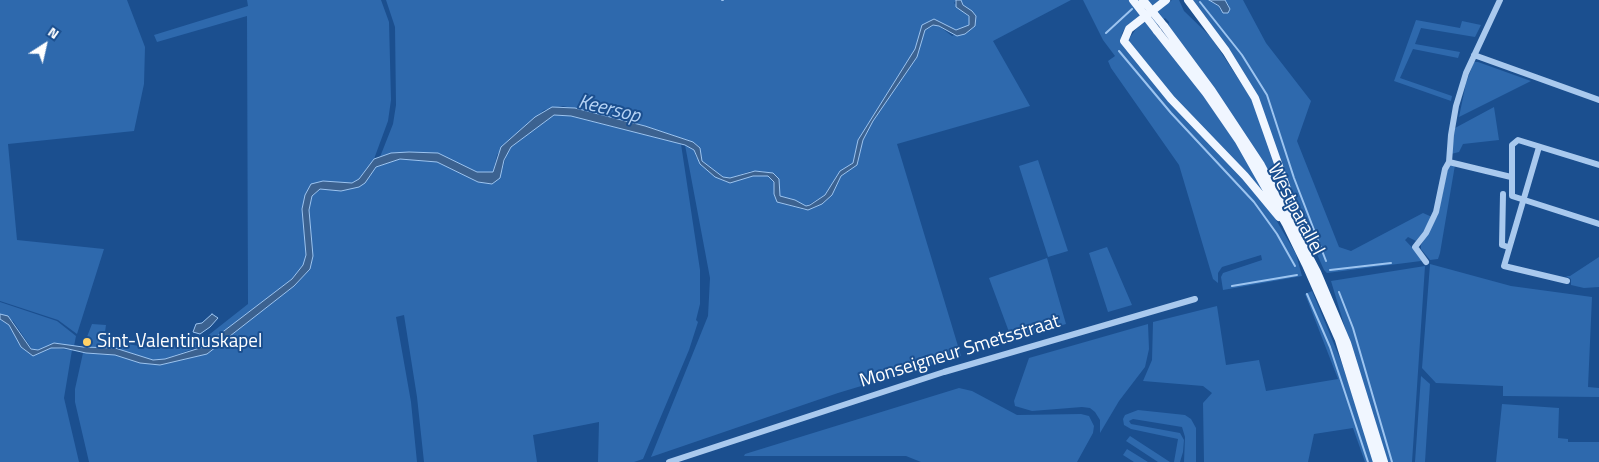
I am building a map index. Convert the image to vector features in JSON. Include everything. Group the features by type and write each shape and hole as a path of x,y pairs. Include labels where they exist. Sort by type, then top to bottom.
{"main road":[{"name":"Westparallel","path":"1133,0 1160,28 1244,138 1276,191 1302,242 1316,279 1349,368 1377,462"},
{"name":"Westparallel","path":"1143,0 1160,28 1238,141 1316,279 1347,343 1384,462"},
{"path":"1166,0 1130,29 1124,41 1166,93 1245,176 1286,224"},
{"path":"1188,0 1230,58 1255,98 1300,226 1302,242"}],"street":[{"path":"1426,262 1415,247 1432,222 1436,212 1445,169 1449,162 1456,106 1474,56 1500,0"},
{"path":"1474,56 1599,100"},
{"path":"1599,165 1518,140 1514,141 1512,145 1512,196 1599,224"},
{"path":"1539,147 1508,247 1504,266 1567,281"},
{"path":"1449,162 1511,177"},
{"path":"1503,194 1502,245 1508,247"},
{"name":"Monseigneur Smetsstraat","path":"669,462 736,438 944,372 1195,299"}],"shaded area":[{"path":"0,0 127,0 145,47 144,84 134,131 8,144 17,240 104,249 77,334 58,320 0,301"},
{"path":"247,0 381,0 389,22 391,100 388,121 374,159 359,179 352,183 323,181 302,209 306,255 303,265 292,279 209,343 165,359 153,360 115,348 83,347 92,324 106,325 104,339 153,349 201,341 248,304 247,16 157,42 154,35 248,6"},
{"path":"386,0 956,0 954,3 967,14 971,22 966,27 956,30 929,21 915,49 858,140 853,163 837,175 825,195 806,206 795,200 779,196 779,179 762,171 751,171 730,178 723,177 702,161 700,148 693,142 645,126 563,106 544,110 508,141 497,155 493,172 477,172 438,153 391,153 380,157 393,124 396,105 395,27"},
{"path":"956,0 961,0 963,5 976,16 975,26 965,34 957,36 939,26 933,25 925,30 917,57 873,121 863,140 857,165 841,176 832,195 822,204 808,210 777,202 774,194 774,182 768,176 753,176 730,183 715,177 700,164 694,150 685,145 571,116 554,115 511,147 504,160 500,178 492,184 478,182 437,162 400,159 376,167 365,183 359,187 341,191 320,189 312,196 309,210 313,256 310,269 294,286 207,354 160,365 140,363 115,355 86,353 64,348 51,348 33,356 21,347 9,325 0,319 0,314 8,316 31,349 38,350 54,343 83,347 115,348 153,360 165,359 203,347 292,279 303,265 306,255 302,209 305,195 311,184 323,181 352,183 359,179 374,159 391,153 438,153 477,172 493,172 501,147 535,117 552,107 575,108 645,126 693,142 700,148 702,161 723,177 730,178 755,171 773,173 779,179 780,196 795,200 806,206 810,205 825,195 840,171 853,163 858,140 915,49 922,25 934,19 956,30 969,25 969,16 956,7"},
{"path":"961,0 1071,0 993,41 1030,106 897,144 961,356 838,393 651,457 708,316 710,278 685,145 694,150 696,157 726,182 753,176 768,176 774,183 774,195 777,202 805,210 832,195 841,176 857,165 863,140 873,121 917,57 925,30 934,25 939,26 952,36 975,26"},
{"path":"1083,0 1160,0 1126,27 1122,33 1121,40 1235,168 1275,218 1296,254 1302,276 1223,290 1221,277 1223,273 1262,260 1261,255 1222,267 1218,273 1218,283 1213,279 1179,165 1111,68 1108,61 1115,56 1103,40"},
{"path":"1172,0 1179,0 1184,11 1211,37 1251,98 1299,229 1168,26 1169,22 1165,18 1150,29 1172,51 1237,142 1278,212 1194,122 1129,42 1136,29"},
{"path":"1192,0 1209,0 1219,6 1220,10 1229,6 1225,0 1243,0 1266,43 1311,101 1297,141 1339,247 1351,251 1423,213 1432,217 1423,232 1416,241 1408,237 1405,240 1421,257 1421,261 1327,273 1324,270 1294,202 1255,93 1236,60"},
{"path":"1209,0 1225,0 1230,9 1228,13 1223,13 1219,6"},
{"path":"1416,20 1460,28 1462,21 1481,25 1475,37 1421,28 1415,44 1460,52 1458,58 1413,49 1400,78 1452,96 1451,101 1394,81"},
{"path":"1474,62 1531,81 1459,117 1466,83"},
{"path":"1494,107 1499,140 1463,144 1459,152 1451,154 1455,128"},
{"path":"562,114 681,144 700,270 700,304 696,320 698,322 689,350 643,459 634,462 598,462 599,422 533,435 537,462 424,462 417,397 404,315 396,317 411,402 417,462 89,462 75,402 75,389 83,353 115,355 140,363 160,365 207,354 294,286 310,269 313,256 309,210 312,196 320,189 341,191 370,176 376,167 400,159 437,162 478,182 502,171 507,153 511,147 554,115"},
{"path":"1038,160 1068,251 1048,257 1019,166"},
{"path":"1453,164 1455,165 1440,253 1438,259 1430,260 1421,249 1421,245 1438,215 1448,167"},
{"path":"1107,247 1132,305 1108,312 1089,253"},
{"path":"1599,257 1599,287 1584,288 1571,285 1571,279 1566,276 1570,276"},
{"path":"1047,258 1066,324 1012,340 989,278"},
{"path":"1430,264 1511,286 1592,297 1588,387 1599,388 1599,397 1503,396 1503,386 1436,383 1422,368"},
{"path":"1425,266 1412,462 1385,462 1331,281"},
{"path":"1312,291 1341,361 1375,462 1365,462 1353,428 1314,434 1308,462 1204,462 1203,403 1212,393 1203,386 1143,381 1152,360 1153,322 1217,306 1226,365 1259,360 1266,391 1338,379 1305,294"},
{"path":"0,302 57,321 76,336 74,346 54,343 38,350 32,349 13,321 0,314"},
{"path":"212,314 218,318 210,327 200,334 193,332 196,324 202,323"},
{"path":"0,319 9,325 21,347 33,356 51,348 72,350 64,398 79,462 0,462"},
{"path":"1148,324 1149,349 1145,367 1119,401 1100,433 1100,420 1090,408 1032,411 1015,406 1014,401 1029,358"},
{"path":"1421,376 1430,384 1425,462 1415,462"},
{"path":"959,388 972,391 1017,415 1081,414 1089,416 1094,426 1093,433 1077,462 921,462 906,456 744,456 745,454"},
{"path":"1502,404 1559,408 1558,438 1568,439 1568,442 1599,442 1599,462 1496,462"},
{"path":"1138,410 1185,415 1191,419 1196,428 1196,462 1184,462 1185,437 1182,427 1133,419 1129,421 1131,424 1180,433 1184,440 1183,452 1180,462 1174,462 1178,439 1131,429 1124,425 1123,419 1125,415"},
{"path":"1130,436 1170,462 1158,462 1126,441"},
{"path":"1127,449 1148,462 1134,462 1123,455"}],"waterway":[{"path":"1200,2 1242,55 1267,95 1294,178 1326,261"},
{"path":"1106,33 1132,9"},
{"path":"1119,51 1171,113 1254,202 1277,234 1295,266"},
{"path":"1330,270 1391,263"},
{"path":"1232,286 1297,275"},
{"path":"1339,292 1353,328 1392,462"},
{"path":"1307,294 1330,347 1368,462"}],"place":[{"name":"Sint-Valentinuskapel","path":"87,342"}],"water label":[{"name":"Keersop","path":"609,110"}]}
